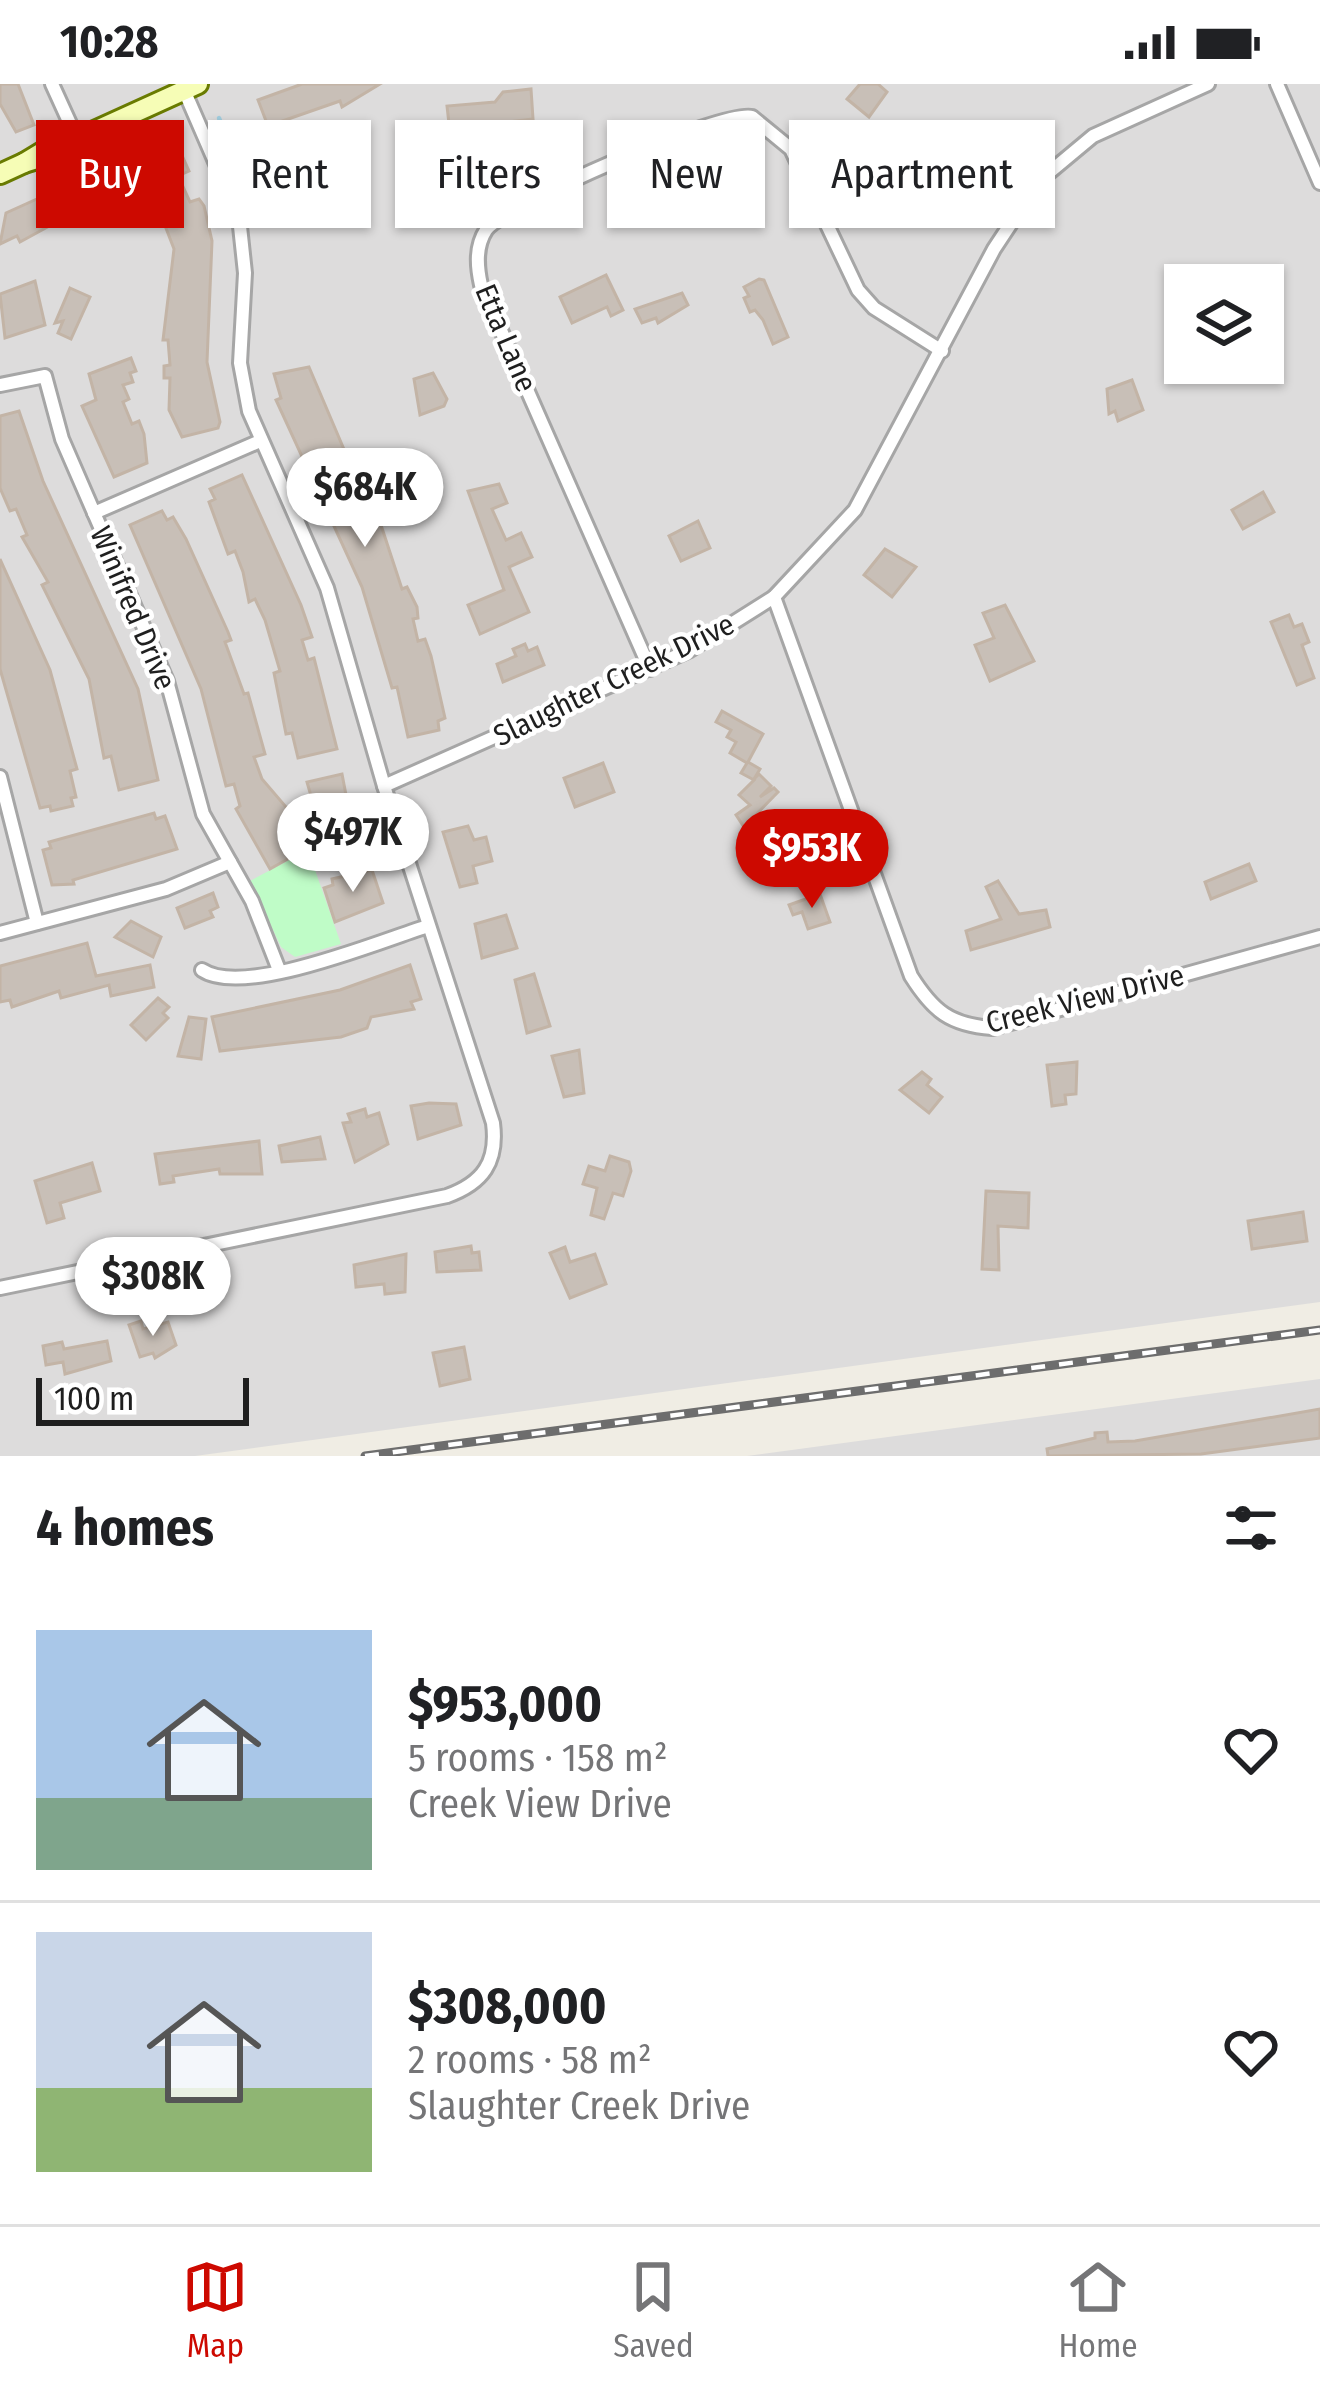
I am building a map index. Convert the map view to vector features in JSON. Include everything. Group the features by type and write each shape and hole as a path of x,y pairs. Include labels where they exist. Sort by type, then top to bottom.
{"street":[{"path":"52,84 68,120"},
{"name":"Slaughter Creek Drive","path":"385,787 650,669 774,597 855,510 994,249 1039,182 1093,136 1208,84"},
{"path":"1277,84 1320,183"},
{"path":"0,1288 447,1196 479,1180 494,1153 493,1123 428,926 327,588 260,441 240,363 244,273 239,217 191,87 119,120"},
{"name":"Etta Lane","path":"650,669 481,285 479,248 494,222 708,122 752,116 791,149 858,290 874,308 941,351"},
{"path":"0,174 36,156"},
{"name":"Winifred Drive","path":"0,385 45,376 62,440 160,662 194,790 278,970"},
{"path":"94,513 260,441"},
{"name":"Creek View Drive","path":"774,597 911,976 928,1004 948,1020 992,1028 1320,937"},
{"path":"0,777 37,923"},
{"path":"0,933 166,890 230,862"},
{"path":"202,970 230,980 428,926"}],"shaded area":[{"path":"0,84 1320,84 1320,1302 195,1456 0,1456"},
{"path":"1320,1379 1320,1456 747,1456"}],"green space":[{"path":"308,850 341,944 295,957 281,947 250,881"}],"building":[{"path":"0,84 18,84 34,125 16,132 0,104"},
{"path":"302,84 380,84 342,107 340,101 285,120 266,120 258,100"},
{"path":"860,84 878,84 887,92 869,117 847,99"},
{"path":"531,89 533,119 449,120 447,106 495,102 503,92"},
{"path":"184,189 190,202 199,199 204,206 212,241 207,362 220,422 218,428 182,437 169,410 170,378 164,378 164,366 170,365 168,340 163,340 174,249 166,228 184,228"},
{"path":"36,199 36,228 46,228 20,242 17,236 0,244 6,213"},
{"path":"606,275 623,310 611,316 607,307 572,323 560,297"},
{"path":"764,280 788,337 773,344 763,320 755,310 750,312 744,298 749,296 744,287"},
{"path":"35,281 45,325 5,338 0,294"},
{"path":"70,288 90,297 71,339 58,333 63,321 55,323"},
{"path":"682,293 688,305 658,323 656,318 642,323 635,309"},
{"path":"131,358 136,371 130,373 133,382 123,385 129,399 123,402 132,424 139,421 147,463 114,477 82,406 96,400 89,374"},
{"path":"309,367 371,513 393,504 390,497 401,492 409,510 380,522 402,589 407,587 417,607 418,618 413,619 418,641 425,639 431,656 445,718 438,721 439,730 408,737 397,687 392,688 362,587 276,400 281,398 274,374"},
{"path":"433,373 447,399 444,406 420,415 414,379"},
{"path":"1132,380 1143,410 1118,421 1115,411 1109,414 1107,389"},
{"path":"19,411 43,481 138,689 158,780 119,790 111,756 104,758 89,679 42,585 48,582 22,537 27,535 16,509 10,511 0,488 0,416"},
{"path":"242,475 301,605 312,637 302,640 308,660 314,658 337,749 298,758 292,733 286,734 274,673 280,671 265,620 255,599 249,602 235,551 228,554 209,502 215,499 210,489"},
{"path":"499,484 507,503 492,509 506,540 521,533 532,557 509,567 529,612 480,634 468,605 504,590 468,491"},
{"path":"1263,492 1274,512 1243,529 1232,510"},
{"path":"162,511 167,520 173,517 186,539 231,640 225,642 244,694 248,693 265,754 254,757 262,779 292,814 309,847 270,869 236,809 240,806 234,784 226,786 201,689 130,525"},
{"path":"698,521 710,548 681,561 669,536"},
{"path":"885,549 916,567 892,597 864,575"},
{"path":"0,559 50,670 77,769 70,771 76,797 71,798 73,806 51,811 50,806 40,808 0,669"},
{"path":"1005,605 1034,661 990,681 975,645 994,638 983,613"},
{"path":"1289,615 1294,627 1302,624 1309,642 1302,645 1314,678 1297,685 1271,622"},
{"path":"525,644 528,651 537,647 544,665 503,682 497,664 516,656 513,649"},
{"path":"722,711 763,734 748,762 760,769 754,779 759,774 771,786 760,797 774,788 778,792 744,827 736,815 750,805 739,795 754,780 741,773 747,763 730,753 736,742 727,737 731,730 716,722"},
{"path":"603,763 614,792 575,807 564,778"},
{"path":"342,774 346,795 313,803 307,782"},
{"path":"154,813 156,819 165,816 177,849 73,880 74,884 52,885 43,850 51,848 49,842"},
{"path":"468,826 474,840 486,837 492,861 473,866 477,883 460,887 443,832"},
{"path":"1249,864 1256,881 1211,899 1205,882"},
{"path":"372,870 383,903 335,922 324,888 333,885 332,879"},
{"path":"998,881 1019,914 1046,910 1050,927 971,950 966,931 1001,919 986,887"},
{"path":"213,893 218,907 210,911 213,917 185,928 177,908"},
{"path":"820,894 830,922 808,929 802,912 793,915 789,905"},
{"path":"506,915 517,948 482,958 475,924"},
{"path":"131,921 161,937 153,957 115,937"},
{"path":"87,943 96,976 150,965 154,987 111,996 109,985 61,998 59,991 12,1007 10,1000 0,1002 0,966"},
{"path":"410,965 421,999 411,1002 414,1009 371,1017 367,1028 341,1037 220,1051 212,1017 340,990"},
{"path":"534,974 550,1026 527,1033 515,980"},
{"path":"158,998 169,1007 163,1013 168,1018 146,1040 131,1025"},
{"path":"189,1017 206,1019 201,1059 178,1056"},
{"path":"579,1050 584,1093 564,1097 552,1056"},
{"path":"1077,1062 1076,1094 1065,1095 1066,1104 1052,1106 1047,1065"},
{"path":"922,1072 931,1079 927,1085 942,1097 929,1113 900,1090"},
{"path":"456,1104 461,1125 418,1139 411,1106"},
{"path":"365,1109 367,1117 379,1113 388,1144 355,1162 343,1123 351,1122 348,1114"},
{"path":"320,1137 325,1159 282,1162 279,1146"},
{"path":"259,1141 262,1174 220,1174 219,1169 173,1176 174,1182 160,1184 155,1154"},
{"path":"610,1156 629,1162 631,1171 623,1196 613,1193 604,1219 591,1215 597,1188 583,1184 589,1166 605,1171"},
{"path":"92,1163 100,1191 60,1203 64,1218 47,1223 35,1181"},
{"path":"986,1191 1029,1193 1028,1228 998,1226 999,1270 982,1269"},
{"path":"1303,1212 1307,1241 1252,1249 1248,1221"},
{"path":"471,1246 472,1253 479,1252 481,1270 437,1272 435,1252"},
{"path":"565,1247 570,1262 595,1254 606,1284 570,1298 550,1253"},
{"path":"406,1254 405,1292 385,1294 384,1284 356,1287 354,1265"},
{"path":"141,1321 143,1329 168,1322 176,1345 155,1358 153,1353 140,1357 129,1325"},
{"path":"107,1341 111,1361 65,1374 63,1362 46,1365 43,1346 62,1342 64,1349"},
{"path":"464,1347 470,1379 440,1386 433,1353"},
{"path":"1320,1409 1320,1438 1201,1454 1048,1456 1047,1449 1095,1438 1095,1433 1107,1432 1108,1442 1135,1441"}],"railway":[{"path":"365,1456 1320,1330"}]}
